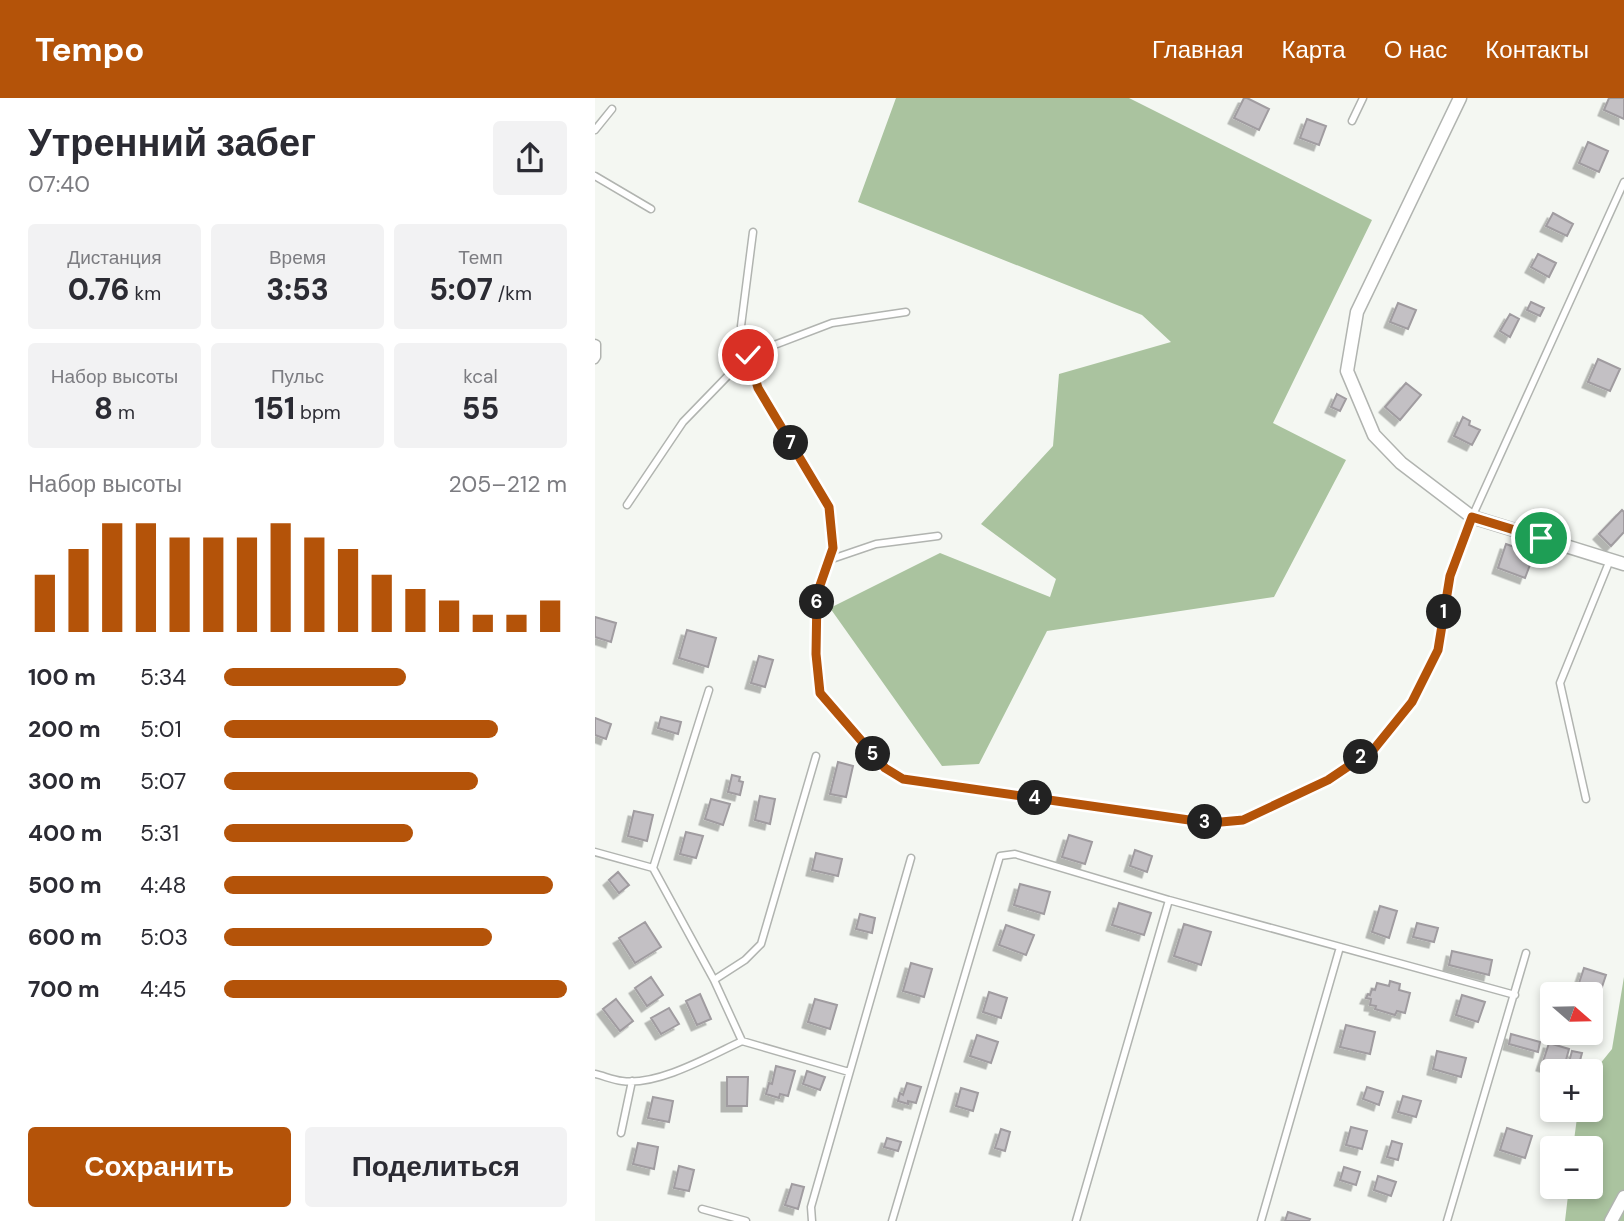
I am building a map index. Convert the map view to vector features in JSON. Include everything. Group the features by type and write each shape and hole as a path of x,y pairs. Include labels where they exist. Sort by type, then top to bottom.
{"street":[{"path":"1460,98 1357,312 1347,371 1374,435 1401,463 1472,517 1624,564"},
{"path":"1611,1221 1624,1197"}],"lane":[{"path":"1352,121 1363,98"},
{"path":"595,130 612,109"},
{"path":"595,176 651,209"},
{"path":"753,232 741,326 748,355 758,388 829,507 833,548 817,594 816,654 820,693 885,768 903,779 1210,823 1243,820 1328,780 1374,749 1412,702 1438,650 1450,576 1472,517 1624,182"},
{"path":"627,505 683,422 748,355 832,323 906,312"},
{"path":"595,343 595,360"},
{"path":"829,560 876,544 937,536"},
{"path":"1586,799 1560,683 1610,560"},
{"path":"653,868 709,691"},
{"path":"714,980 745,960 761,944 816,756"},
{"path":"595,852 653,868 714,980 742,1041"},
{"path":"892,1221 1000,856 1015,854 1169,900 1515,995"},
{"path":"812,1221 811,1207 911,858"},
{"path":"1076,1221 1169,900"},
{"path":"1261,1221 1340,947"},
{"path":"1447,1221 1526,953"},
{"path":"595,1074 622,1082 643,1082 673,1073 742,1041 849,1072"},
{"path":"621,1133 632,1082"},
{"path":"702,1209 746,1221"}],"green space":[{"path":"896,98 1129,98 1372,220 1273,423 1346,460 1274,597 1047,631 979,764 942,766 830,608 940,553 1050,597 1056,579 981,524 1053,446 1059,374 1171,342 1142,315 858,202"},
{"path":"1624,977 1624,1221 1565,1221 1568,1199 1603,1199 1603,1136 1575,1136 1576,1122 1603,1122 1603,1060 1612,1049"}],"building":[{"path":"1244,98 1269,109 1259,130 1234,118"},
{"path":"1609,98 1624,98 1624,119 1604,110"},
{"path":"1307,119 1326,126 1319,145 1300,138"},
{"path":"1588,142 1608,151 1599,172 1579,163"},
{"path":"1553,213 1573,224 1567,236 1546,226"},
{"path":"1538,254 1556,263 1549,277 1531,267"},
{"path":"1531,302 1544,308 1540,316 1527,310"},
{"path":"1398,303 1416,310 1408,329 1390,322"},
{"path":"1510,314 1519,319 1510,337 1500,331"},
{"path":"1598,359 1620,369 1610,391 1588,382"},
{"path":"1406,383 1421,395 1400,420 1385,407"},
{"path":"1337,394 1346,399 1340,411 1331,407"},
{"path":"1463,417 1470,421 1469,425 1480,430 1472,445 1454,436"},
{"path":"1622,510 1624,532 1611,546 1599,534"},
{"path":"1506,544 1534,554 1525,578 1498,568"},
{"path":"595,617 616,623 611,642 595,637"},
{"path":"687,630 716,638 708,667 679,658"},
{"path":"759,656 773,660 765,687 751,683"},
{"path":"661,717 681,722 678,734 658,728"},
{"path":"595,718 611,724 606,739 595,735"},
{"path":"838,762 853,766 846,797 830,794"},
{"path":"732,775 740,777 739,781 743,782 740,795 728,792"},
{"path":"760,796 775,799 770,824 755,820"},
{"path":"711,799 730,804 723,825 705,819"},
{"path":"634,811 653,815 647,841 628,836"},
{"path":"686,832 703,836 696,858 680,854"},
{"path":"1069,835 1092,842 1085,864 1062,857"},
{"path":"1135,850 1152,856 1147,872 1130,866"},
{"path":"816,853 842,859 838,876 812,870"},
{"path":"618,872 629,885 619,893 609,880"},
{"path":"1020,884 1050,892 1044,914 1014,905"},
{"path":"1119,903 1151,913 1144,935 1112,925"},
{"path":"1380,906 1397,911 1389,938 1372,932"},
{"path":"860,914 875,918 872,933 856,929"},
{"path":"645,922 661,947 635,963 619,938"},
{"path":"1417,923 1438,928 1434,942 1413,937"},
{"path":"1184,924 1211,932 1201,965 1174,956"},
{"path":"1006,925 1034,935 1026,955 999,945"},
{"path":"1452,951 1492,960 1489,975 1449,965"},
{"path":"911,963 932,969 924,997 903,991"},
{"path":"1584,968 1606,975 1603,984 1579,982"},
{"path":"651,977 663,995 647,1006 635,988"},
{"path":"1390,981 1400,984 1399,990 1410,993 1405,1013 1397,1011 1395,1015 1375,1009 1376,1006 1370,1005 1371,999 1366,998 1372,989 1375,990 1377,983 1389,986"},
{"path":"989,992 1007,998 1001,1018 983,1012"},
{"path":"700,994 711,1019 697,1025 686,1001"},
{"path":"1462,995 1485,1002 1478,1022 1456,1015"},
{"path":"616,999 633,1021 620,1031 603,1009"},
{"path":"815,999 837,1005 830,1029 808,1022"},
{"path":"669,1008 679,1024 661,1034 651,1018"},
{"path":"1346,1025 1375,1032 1370,1054 1340,1047"},
{"path":"1511,1034 1540,1042 1538,1052 1509,1044"},
{"path":"977,1035 998,1042 991,1063 970,1056"},
{"path":"1548,1045 1569,1049 1566,1059 1544,1059"},
{"path":"1437,1051 1466,1058 1461,1077 1433,1069"},
{"path":"1572,1051 1582,1053 1580,1059 1570,1059"},
{"path":"776,1066 795,1071 788,1096 780,1094 779,1098 766,1094 769,1083 772,1084"},
{"path":"807,1071 825,1077 820,1090 803,1084"},
{"path":"727,1077 748,1077 747,1106 727,1106"},
{"path":"907,1083 921,1087 916,1103 898,1101"},
{"path":"1367,1087 1383,1092 1379,1105 1363,1099"},
{"path":"961,1088 978,1093 973,1111 956,1106"},
{"path":"1403,1096 1421,1101 1416,1117 1398,1112"},
{"path":"653,1097 673,1101 669,1122 648,1118"},
{"path":"1351,1127 1367,1131 1362,1149 1346,1145"},
{"path":"1507,1128 1532,1136 1525,1158 1500,1150"},
{"path":"1001,1129 1010,1132 1005,1151 995,1148"},
{"path":"887,1138 901,1142 898,1151 884,1147"},
{"path":"1392,1141 1402,1144 1398,1160 1387,1157"},
{"path":"638,1143 658,1147 654,1169 633,1164"},
{"path":"679,1166 694,1170 689,1191 674,1188"},
{"path":"1344,1167 1360,1172 1356,1185 1340,1180"},
{"path":"1378,1176 1396,1182 1391,1196 1374,1190"},
{"path":"792,1184 804,1187 798,1209 785,1205"},
{"path":"1288,1212 1310,1219 1285,1221"}],"route":[{"path":"748,355 758,388 829,507 833,548 817,594 816,654 820,693 885,768 903,779 1210,823 1243,820 1328,780 1374,749 1412,702 1438,650 1450,576 1472,517 1541,538"}]}
